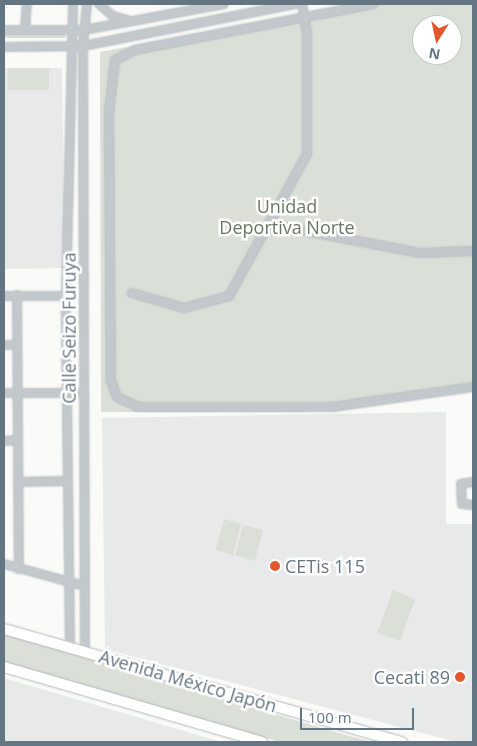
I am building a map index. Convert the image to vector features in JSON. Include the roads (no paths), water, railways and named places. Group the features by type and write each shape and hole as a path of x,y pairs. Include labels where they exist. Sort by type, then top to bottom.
{"main road":[{"name":"Avenida México Japón","path":"4,629 391,741"},
{"path":"4,667 262,742"}],"street":[{"path":"24,30 27,4"},
{"name":"Calle Seizo Furuya","path":"70,648 70,584 66,481 66,296 69,47 73,4"},
{"name":"Calle Seizo Furuya","path":"85,652 83,46 87,4"},
{"path":"99,4 113,16 132,22"},
{"path":"4,30 84,30 224,4"},
{"path":"4,47 83,46 295,4"},
{"path":"132,293 184,308 224,300 269,224 309,146 305,16 302,4"},
{"path":"373,4 136,50 116,60 109,113 113,390 117,397 138,407 333,407 473,387"},
{"path":"269,224 419,253 473,251"},
{"path":"4,296 66,296"},
{"path":"17,296 19,569"},
{"path":"4,345 17,345"},
{"path":"4,393 84,393"},
{"path":"4,440 18,440"},
{"path":"18,482 66,481"},
{"path":"473,482 461,484 462,504 473,505"},
{"path":"4,564 70,584 85,586"}],"place":[{"name":"CETis 115","path":"275,566"},
{"name":"Cecati 89","path":"460,677"}],"park label":[{"name":"Unidad Deportiva Norte","path":"287,217"}]}
